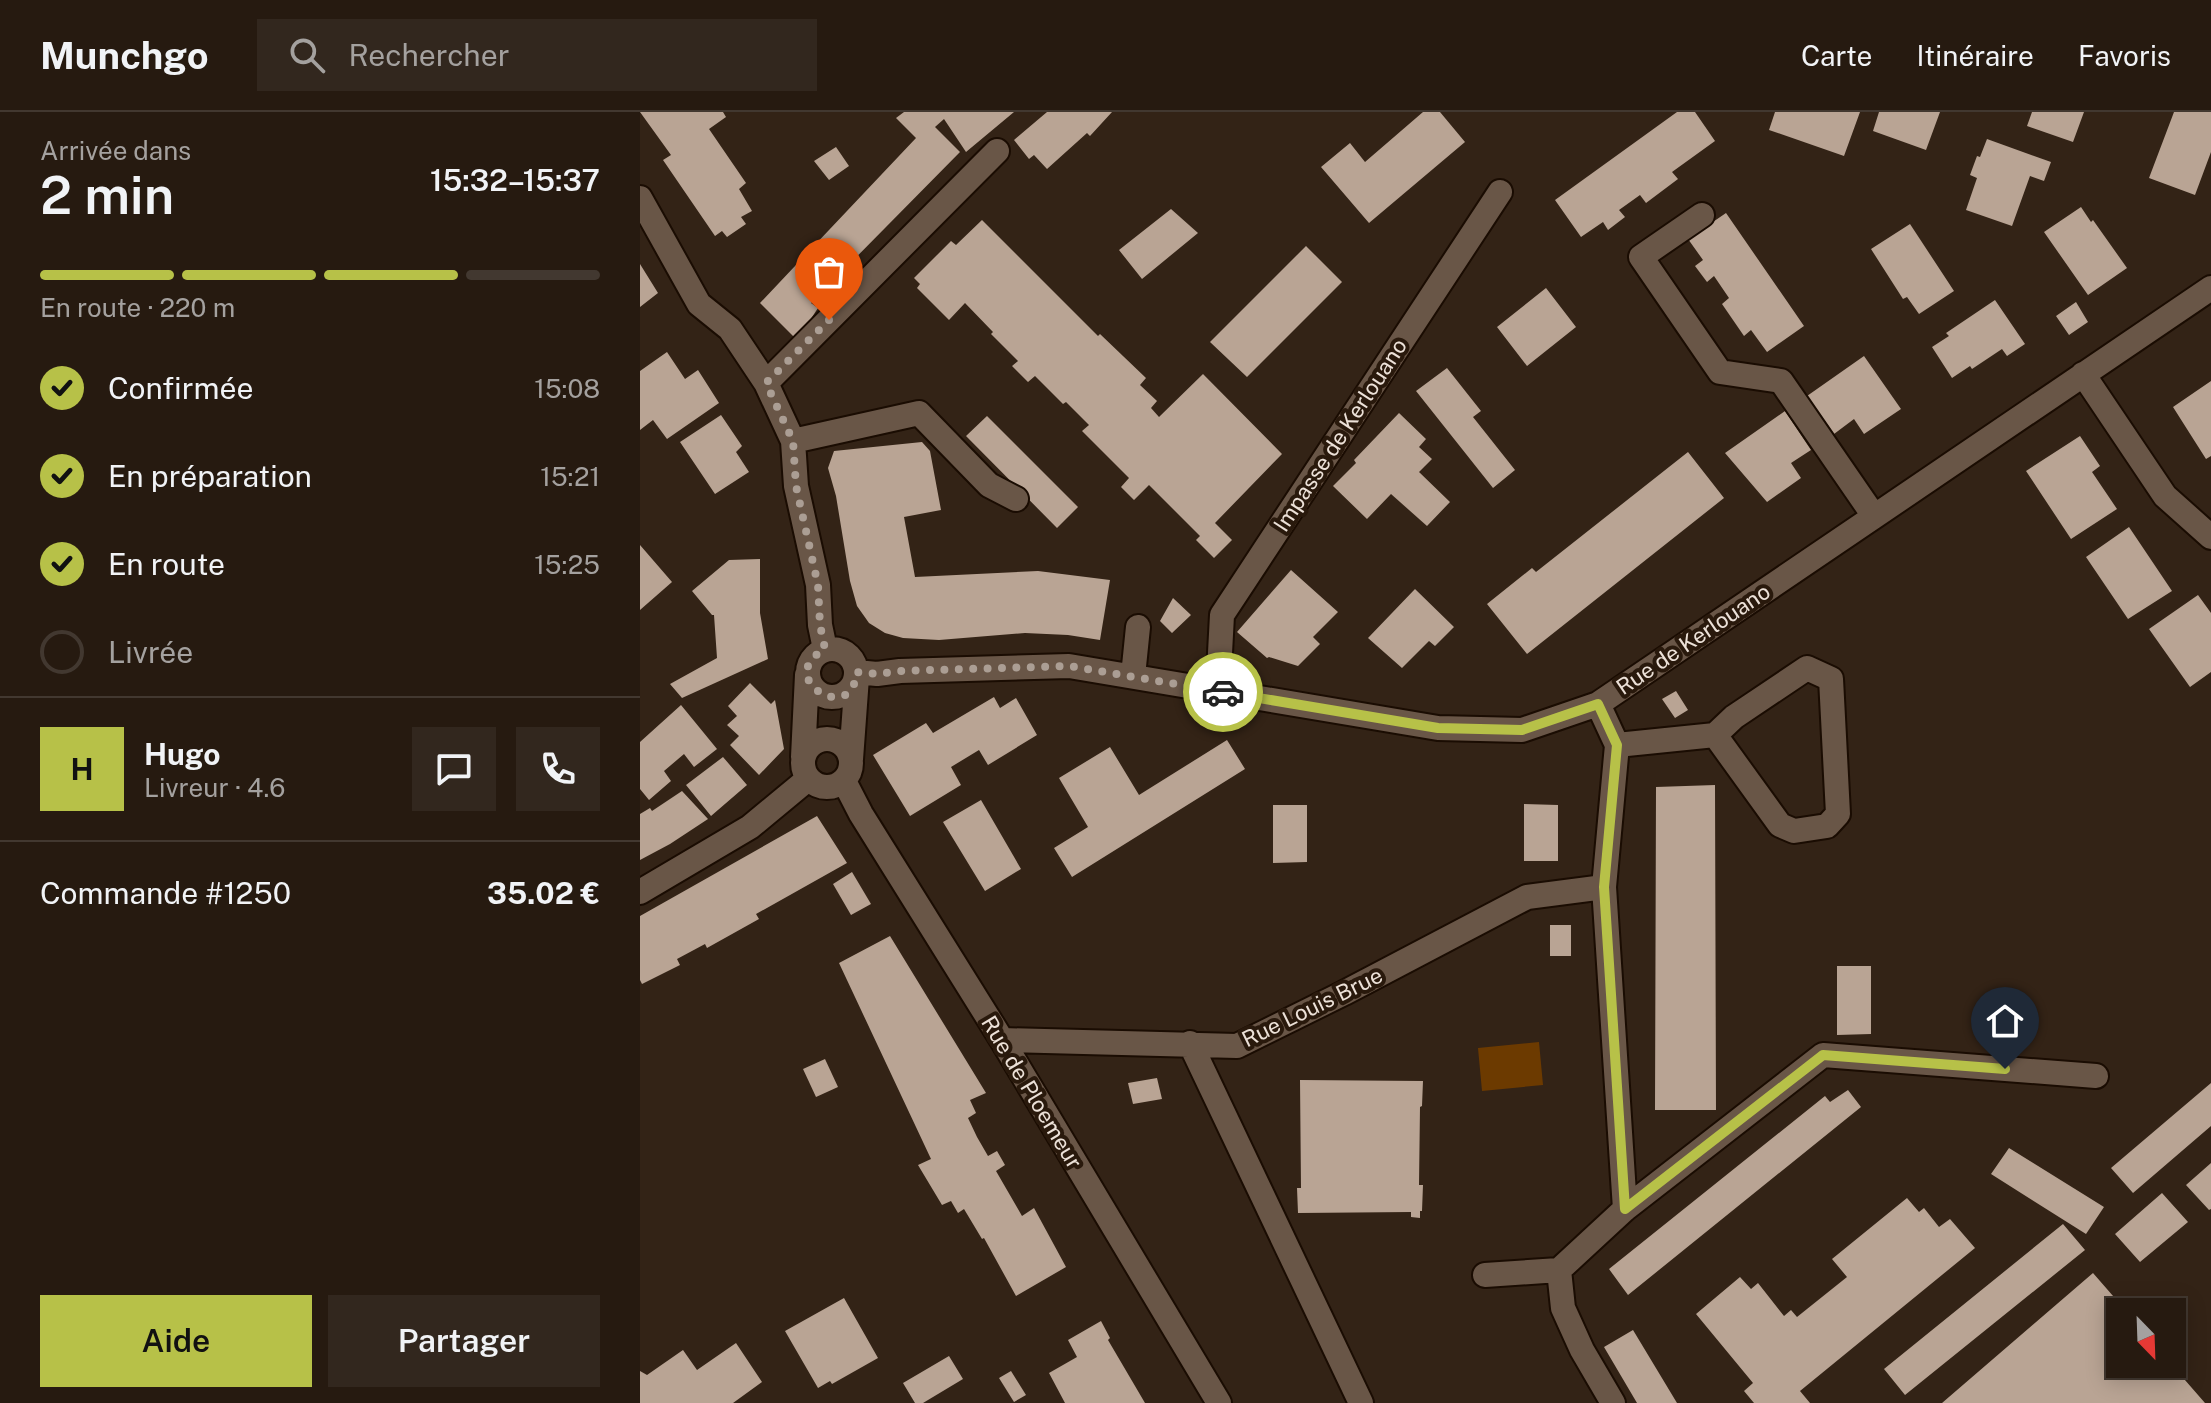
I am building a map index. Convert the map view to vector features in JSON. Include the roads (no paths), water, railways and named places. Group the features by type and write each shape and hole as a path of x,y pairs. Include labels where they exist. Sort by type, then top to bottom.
{"street":[{"path":"766,383 997,151"},
{"name":"Impasse de Kerlouano","path":"1218,691 1222,615 1500,192"},
{"path":"640,198 699,304 730,329 766,383 793,441 796,486 818,585 825,649"},
{"path":"1702,215 1641,257 1720,372 1781,381 1874,516"},
{"name":"Rue de Kerlouano","path":"856,674 1069,666 1438,728 1522,730 1598,704 2211,288"},
{"path":"2083,374 2165,496 2211,537"},
{"path":"793,441 919,413 989,485 1016,499"},
{"path":"1133,676 1138,627"},
{"path":"825,649 841,650 848,654 853,660 856,674 848,770 830,788 822,788 806,768 807,675 812,659 825,649"},
{"path":"1617,745 1715,735 1734,717 1807,668 1831,679 1838,814 1827,826 1794,831 1780,825 1715,735"},
{"path":"807,675 814,689 831,697 842,695 854,685 856,674"},
{"path":"1598,704 1617,745 1604,887 1625,1209"},
{"path":"640,892 750,827 806,768 807,749 813,744 828,739 843,745 848,770"},
{"name":"Rue de Ploemeur","path":"848,770 861,814 1002,1040 1219,1403"},
{"name":"Rue Louis Brue","path":"1002,1040 1237,1046 1527,897 1604,887"},
{"path":"1190,1043 1361,1403"},
{"path":"1485,1275 1559,1270 1625,1209 1823,1055 2096,1076"},
{"path":"1559,1270 1563,1308 1582,1350 1613,1403"}]}
